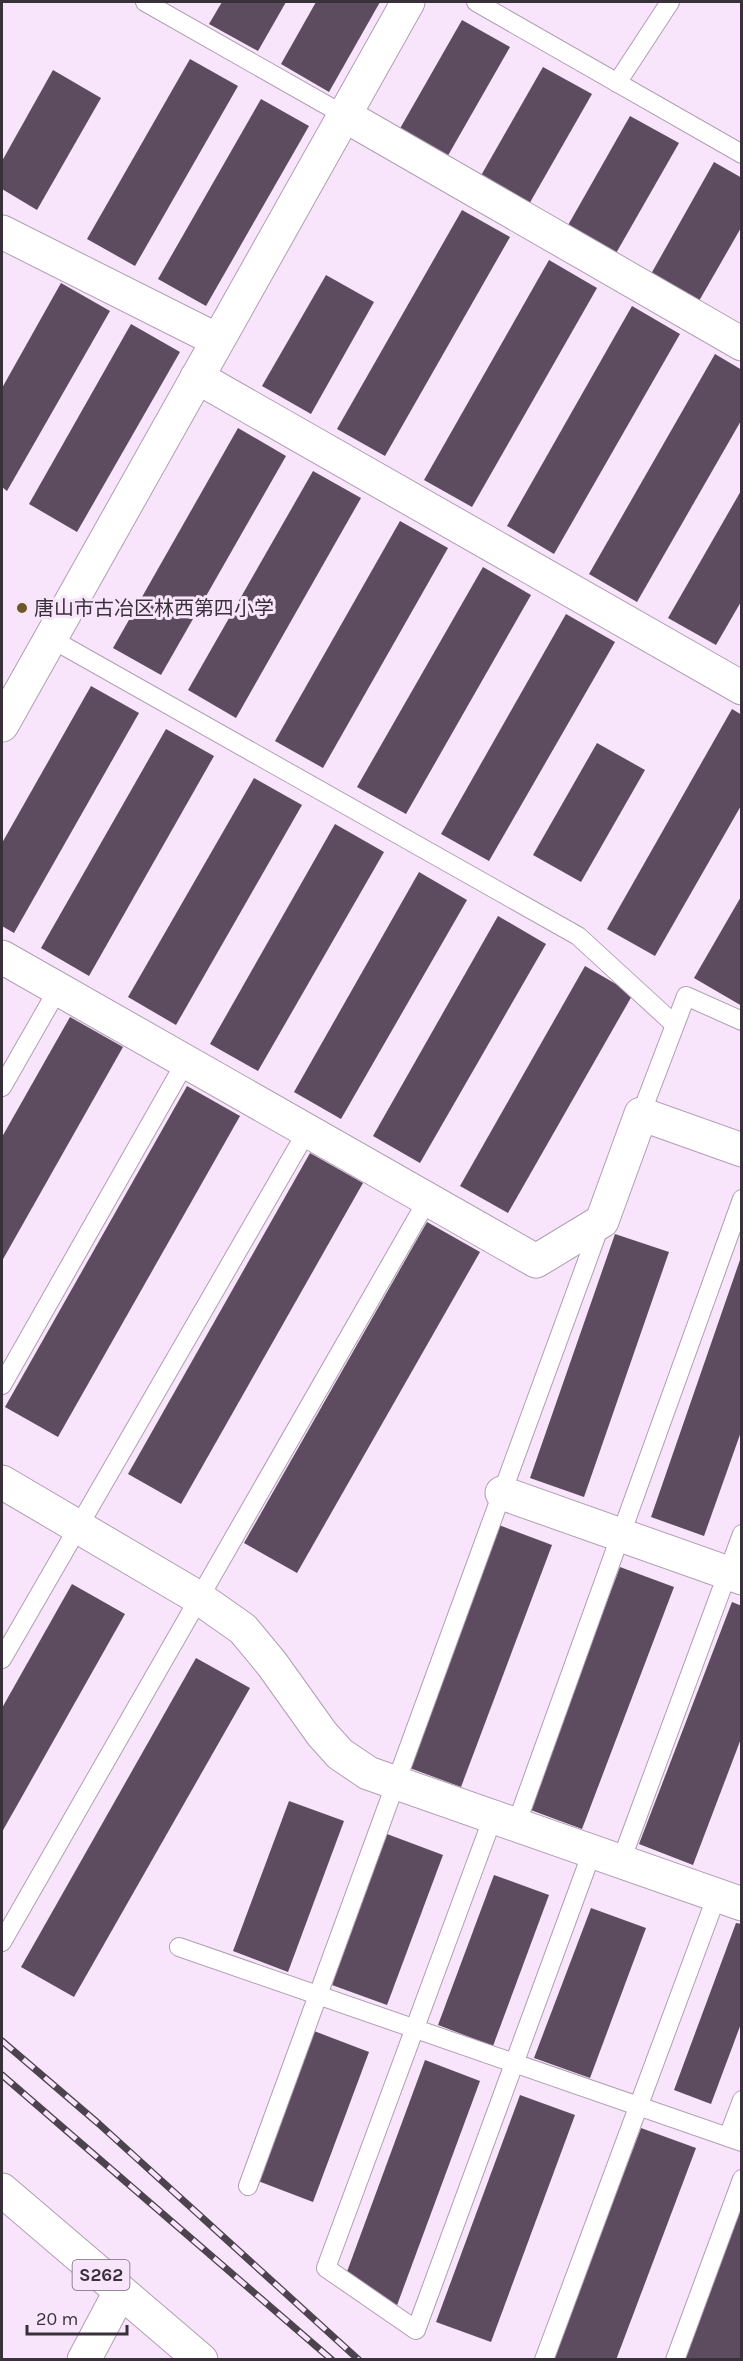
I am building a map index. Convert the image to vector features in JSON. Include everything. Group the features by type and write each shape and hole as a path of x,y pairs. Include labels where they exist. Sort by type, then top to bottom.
{"street":[{"path":"2,725 408,2"},
{"path":"344,115 741,344"},
{"path":"2,232 218,340"},
{"path":"197,377 741,688"},
{"path":"2,957 536,1261 602,1221 641,1114 741,1150"},
{"path":"2,1482 199,1598 243,1629 272,1664 322,1734 340,1754 369,1773 735,1900"},
{"path":"502,1493 734,1575"},
{"name":"S262","path":"2,2190 201,2360"},
{"path":"84,2360 120,2292"}],"lane":[{"path":"145,2 344,115"},
{"path":"476,2 741,154"},
{"path":"617,83 670,2"},
{"path":"50,638 578,936 674,1024"},
{"path":"2,1087 58,989"},
{"path":"641,1114 686,996 741,1021"},
{"path":"2,1385 186,1061"},
{"path":"2,1659 307,1131"},
{"path":"2,1942 428,1199"},
{"path":"741,1200 621,1535 505,1821 415,2029 326,2268 416,2330 514,2063 734,1575 741,1534"},
{"path":"248,2187 602,1221"},
{"path":"544,2360 638,2106 735,1900"},
{"path":"179,1947 735,2140 741,2100"},
{"path":"675,2360 741,2179"}],"building":[{"path":"222,2 286,2 258,51 209,24"},
{"path":"316,2 380,2 329,92 281,64"},
{"path":"462,20 510,47 446,159 398,132"},
{"path":"190,59 238,86 135,266 87,239"},
{"path":"543,67 592,94 528,206 479,179"},
{"path":"53,70 101,98 37,210 2,189 2,161"},
{"path":"261,99 309,126 206,306 158,279"},
{"path":"630,116 679,143 615,255 567,227"},
{"path":"714,162 742,178 742,226 699,301 651,274"},
{"path":"462,210 510,237 385,456 337,429"},
{"path":"549,260 597,288 472,507 424,480"},
{"path":"326,275 374,302 311,414 262,386"},
{"path":"61,283 110,311 7,491 2,487 2,388"},
{"path":"632,306 680,334 554,554 507,526"},
{"path":"131,324 180,352 77,532 29,504"},
{"path":"715,354 742,370 742,419 637,602 589,574"},
{"path":"238,428 286,456 161,675 113,648"},
{"path":"313,471 361,498 236,718 188,690"},
{"path":"742,489 742,600 716,645 668,618"},
{"path":"400,521 448,548 323,768 275,741"},
{"path":"483,567 531,595 406,814 357,787"},
{"path":"566,614 615,642 489,861 441,834"},
{"path":"91,686 139,713 14,933 2,926 2,843"},
{"path":"732,709 742,715 742,804 655,956 607,929"},
{"path":"166,729 214,756 89,976 41,948"},
{"path":"597,743 645,770 581,882 533,855"},
{"path":"254,778 302,805 176,1025 128,997"},
{"path":"335,824 384,852 258,1071 210,1044"},
{"path":"419,872 467,900 341,1119 294,1092"},
{"path":"742,895 742,1006 694,978"},
{"path":"498,916 546,944 420,1163 373,1136"},
{"path":"585,966 633,994 508,1213 460,1186"},
{"path":"70,1017 123,1047 2,1261 2,1137"},
{"path":"187,1086 240,1116 58,1437 5,1407"},
{"path":"310,1153 363,1183 181,1504 128,1474"},
{"path":"427,1222 480,1252 297,1573 244,1543"},
{"path":"615,1234 669,1252 584,1497 530,1478"},
{"path":"741,1257 742,1429 704,1536 651,1517"},
{"path":"499,1525 552,1545 461,1787 407,1767"},
{"path":"620,1567 674,1587 582,1829 528,1809"},
{"path":"72,1584 125,1614 2,1832 2,1708"},
{"path":"732,1602 742,1606 742,1736 693,1865 639,1844"},
{"path":"196,1658 250,1688 74,1997 21,1967"},
{"path":"289,1801 344,1821 288,1972 233,1951"},
{"path":"387,1834 443,1855 387,2005 332,1985"},
{"path":"494,1875 549,1895 493,2046 438,2025"},
{"path":"591,1908 646,1928 590,2078 534,2058"},
{"path":"736,1923 742,1924 742,2021 711,2104 674,2090"},
{"path":"314,2031 369,2052 313,2202 258,2181"},
{"path":"425,2060 480,2081 396,2308 341,2288"},
{"path":"520,2095 575,2115 491,2342 436,2322"},
{"path":"641,2128 696,2148 616,2360 553,2360"},
{"path":"742,2200 742,2360 681,2360"}],"railway":[{"path":"2,2041 99,2124 359,2360"},
{"path":"2,2075 332,2360"}],"place":[{"name":"唐山市古冶区林西第四小学","path":"22,608"}]}
